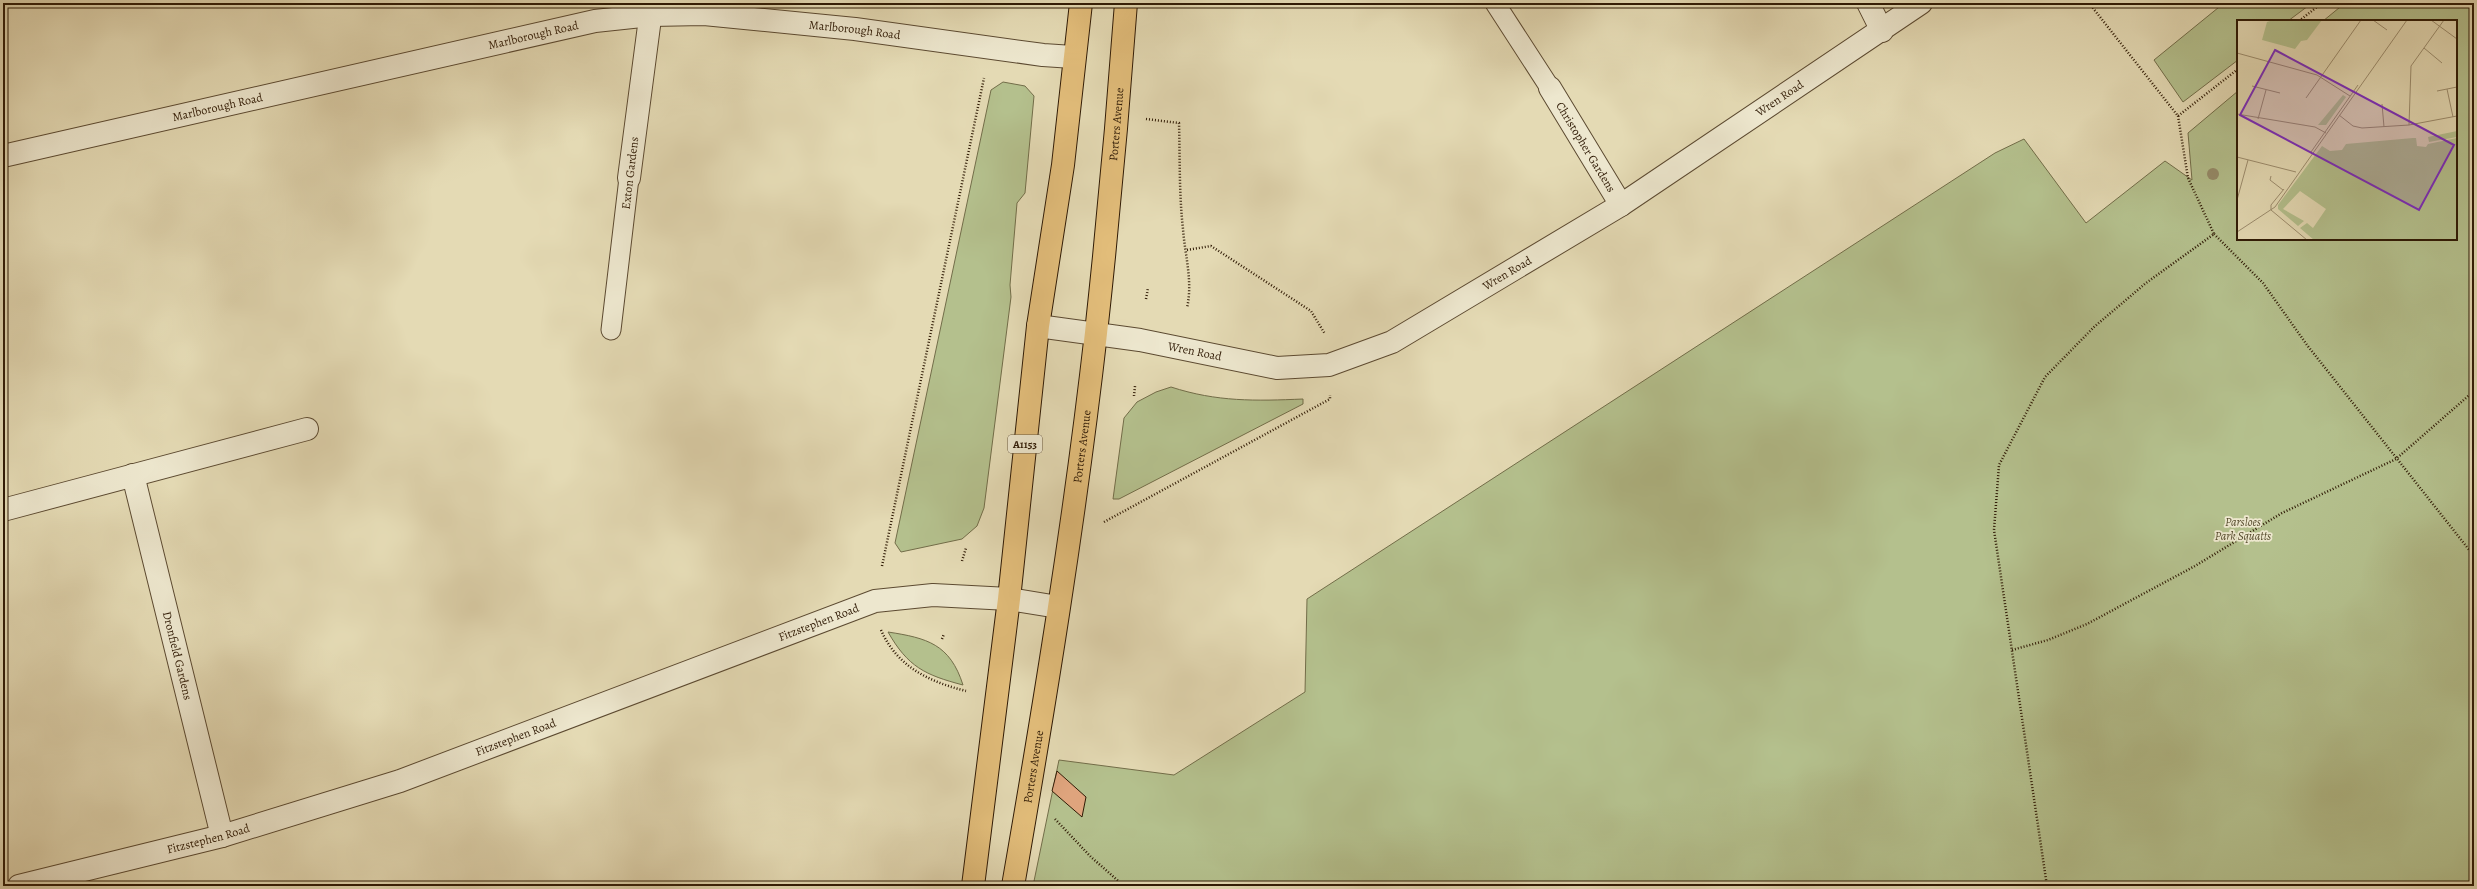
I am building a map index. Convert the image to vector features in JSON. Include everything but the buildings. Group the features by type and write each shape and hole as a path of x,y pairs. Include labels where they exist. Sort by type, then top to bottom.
{"main road":[{"name":"A1153","path":"973,886 1009,599 1038,326 1063,165 1073,57 1081,3"},
{"name":"Porters Avenue","path":"1013,886 1058,607 1096,334 1118,116 1126,3"}],"street":[{"path":"1868,3 1882,31"},
{"name":"Wren Road","path":"1038,326 1140,340 1277,368 1329,365 1392,342 1621,205 1882,31 1921,3"},
{"name":"Marlborough Road","path":"3,156 595,20 652,9 855,29 1043,55 1073,57"},
{"name":"Exton Gardens","path":"629,178 652,9"},
{"name":"Christopher Gardens","path":"1550,88 1621,205"},
{"path":"3,510 307,429"},
{"name":"Dronfield Gardens","path":"133,475 222,836"},
{"name":"Fitzstephen Road","path":"19,886 222,836 400,781 875,601 933,595 1009,599"},
{"path":"1009,599 1058,607"}],"lane":[{"path":"1495,3 1550,88"},
{"name":"Exton Gardens","path":"611,330 629,178"}],"path":[{"path":"2089,3 2178,116 2188,178 2214,234 2263,283 2307,345 2474,556"},
{"path":"2300,20 2322,3"},
{"path":"2178,116 2237,70"},
{"path":"882,566 984,77"},
{"path":"1147,119 1179,123 1183,230 1187,250 1191,293 1188,308"},
{"path":"2046,886 1994,530 1999,465 2045,376 2094,327 2146,283 2214,234"},
{"path":"1104,522 1330,399 1329,341 1311,311 1211,246 1187,250"},
{"path":"1146,299 1148,288"},
{"path":"1134,396 1135,386"},
{"path":"2012,650 2048,640 2087,624 2194,566 2282,513 2396,459 2474,391"},
{"path":"962,561 966,548"},
{"path":"880,628 886,643 921,676 942,685 966,691"},
{"path":"942,640 944,634"},
{"path":"1054,818 1091,857 1124,886"}],"green space":[{"path":"2224,3 2312,3 2289,20 2237,20 2237,61 2183,102 2154,60"},
{"name":"Parsloes Park Squatts","path":"2345,3 2474,3 2474,886 1033,886 1059,760 1174,775 1305,692 1307,599 1995,153 2024,139 2086,223 2165,161 2192,180 2188,133 2237,92 2237,240 2457,240 2457,20 2324,20"},
{"path":"1003,82 1025,86 1034,96 1025,193 1017,203 1010,285 1011,297 984,508 977,526 962,539 901,552 895,543 991,90"},
{"path":"1171,387 1188,392 1221,398 1253,400 1303,399 1303,404 1119,499 1113,499 1124,418 1137,402 1156,392"},
{"path":"888,632 914,637 935,645 951,660 958,671 963,685 928,673 910,662 895,644"}]}
